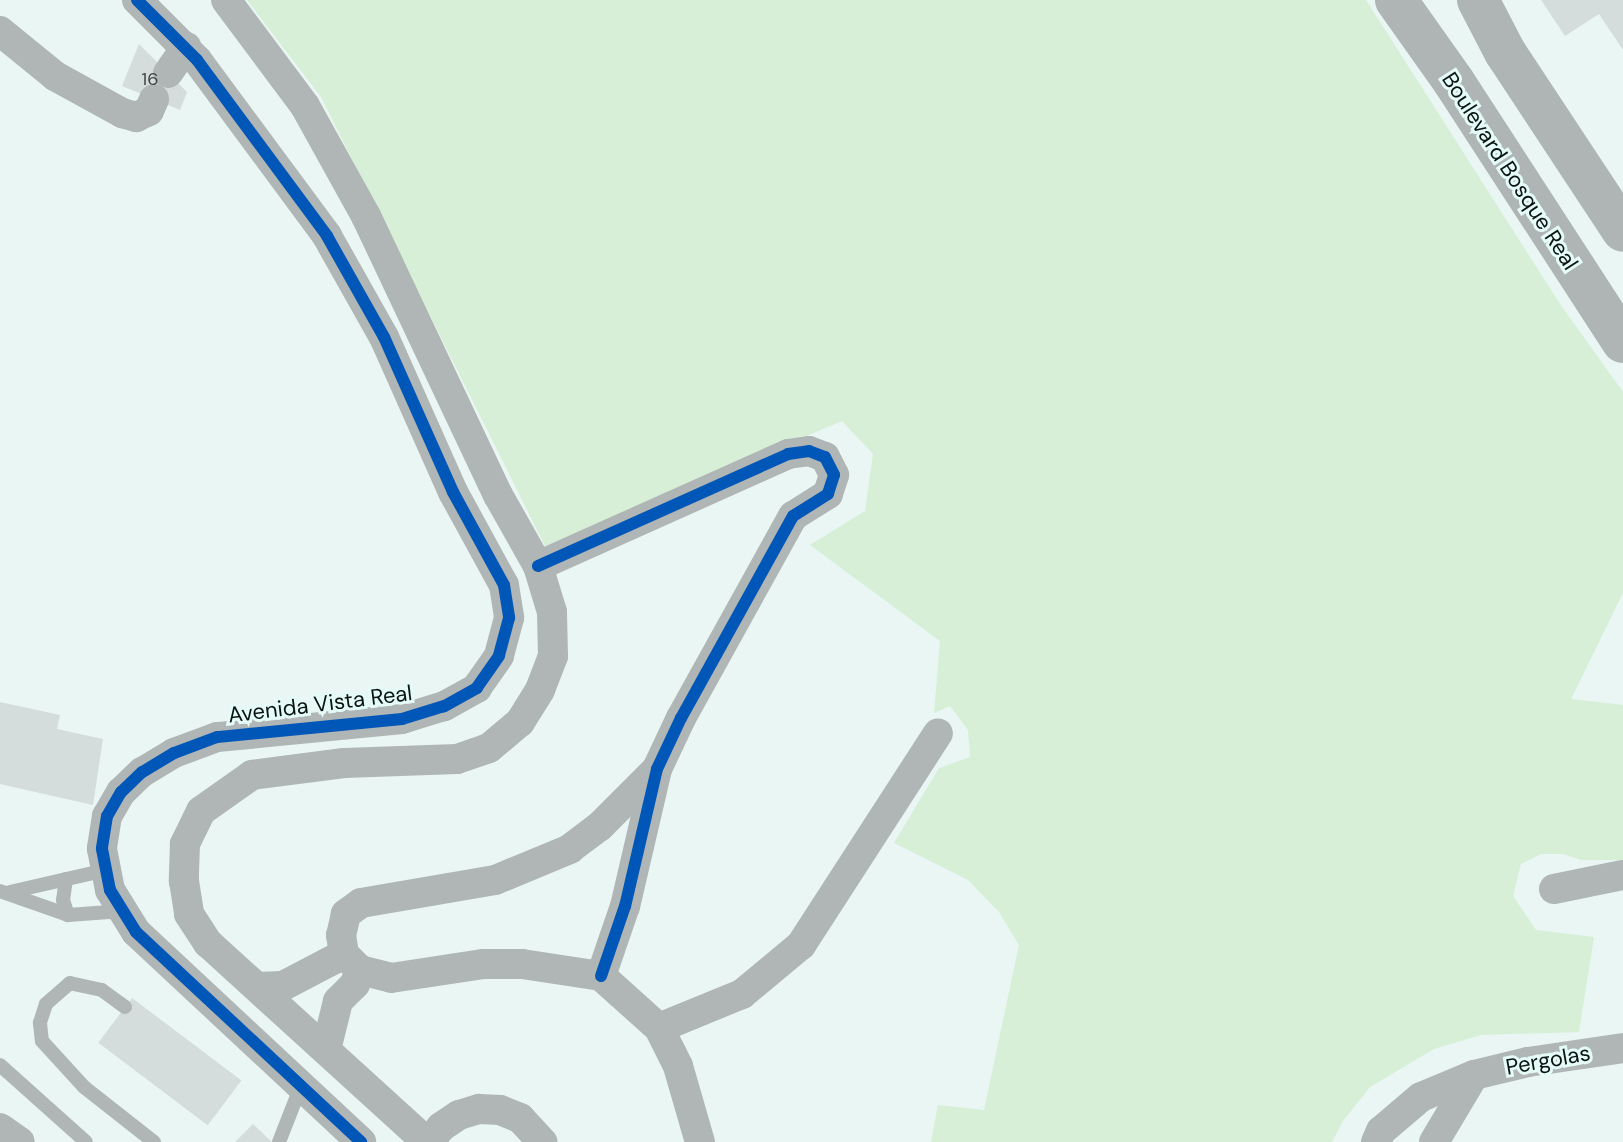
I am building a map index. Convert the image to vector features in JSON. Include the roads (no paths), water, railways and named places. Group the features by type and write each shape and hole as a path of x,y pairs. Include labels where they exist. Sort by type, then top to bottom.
{"street":[{"name":"Avenida Vista Real","path":"137,0 186,47 327,236 384,337 453,492 504,585 509,618 499,656 477,688 444,706 402,719 328,723 217,737 174,753 142,772 121,792 107,816 102,849 110,890 136,932 301,1086 346,1137"},
{"path":"226,0 305,106 366,216 498,495 538,566 552,612 553,656 540,690 520,722 489,748 457,759 344,763 252,775 201,811 185,844 184,881 189,914 208,943 428,1142 441,1127 459,1115 479,1109 500,1110 520,1118 542,1142"},
{"name":"Boulevard Bosque Real","path":"1396,0 1454,82 1623,342"},
{"path":"1478,0 1505,52 1623,231"},
{"path":"0,31 55,76 122,113 136,117 157,94 186,47"},
{"path":"327,236 366,216"},
{"path":"384,337 418,323"},
{"path":"538,566 788,454 809,451 825,457 834,475 828,494 793,516 681,718 657,769 625,906 601,976"},
{"path":"328,723 344,763"},
{"path":"659,1028 742,994 801,945 938,733"},
{"path":"326,1050 338,1001 355,984 352,962 341,935 346,914 361,903 495,880 534,867 570,849 657,769"},
{"path":"1554,889 1623,875"},
{"path":"257,987 283,986 352,962 391,978 484,964 522,964 601,976 659,1028 678,1066 700,1142"},
{"name":"Pergolas","path":"1376,1142 1381,1131 1421,1097 1474,1075 1528,1062 1623,1048"},
{"name":"Pergolas","path":"1434,1142 1474,1075"},
{"path":"0,1128 20,1142"}],"lane":[{"path":"5,892 106,870"},
{"path":"66,879 63,900 68,915"},
{"path":"5,892 68,915 123,911"},
{"path":"125,1007 102,990 70,983 46,1004 40,1023 42,1041 84,1087 148,1140"},
{"path":"0,1065 16,1076 86,1142"},
{"path":"279,1142 301,1086"}]}
